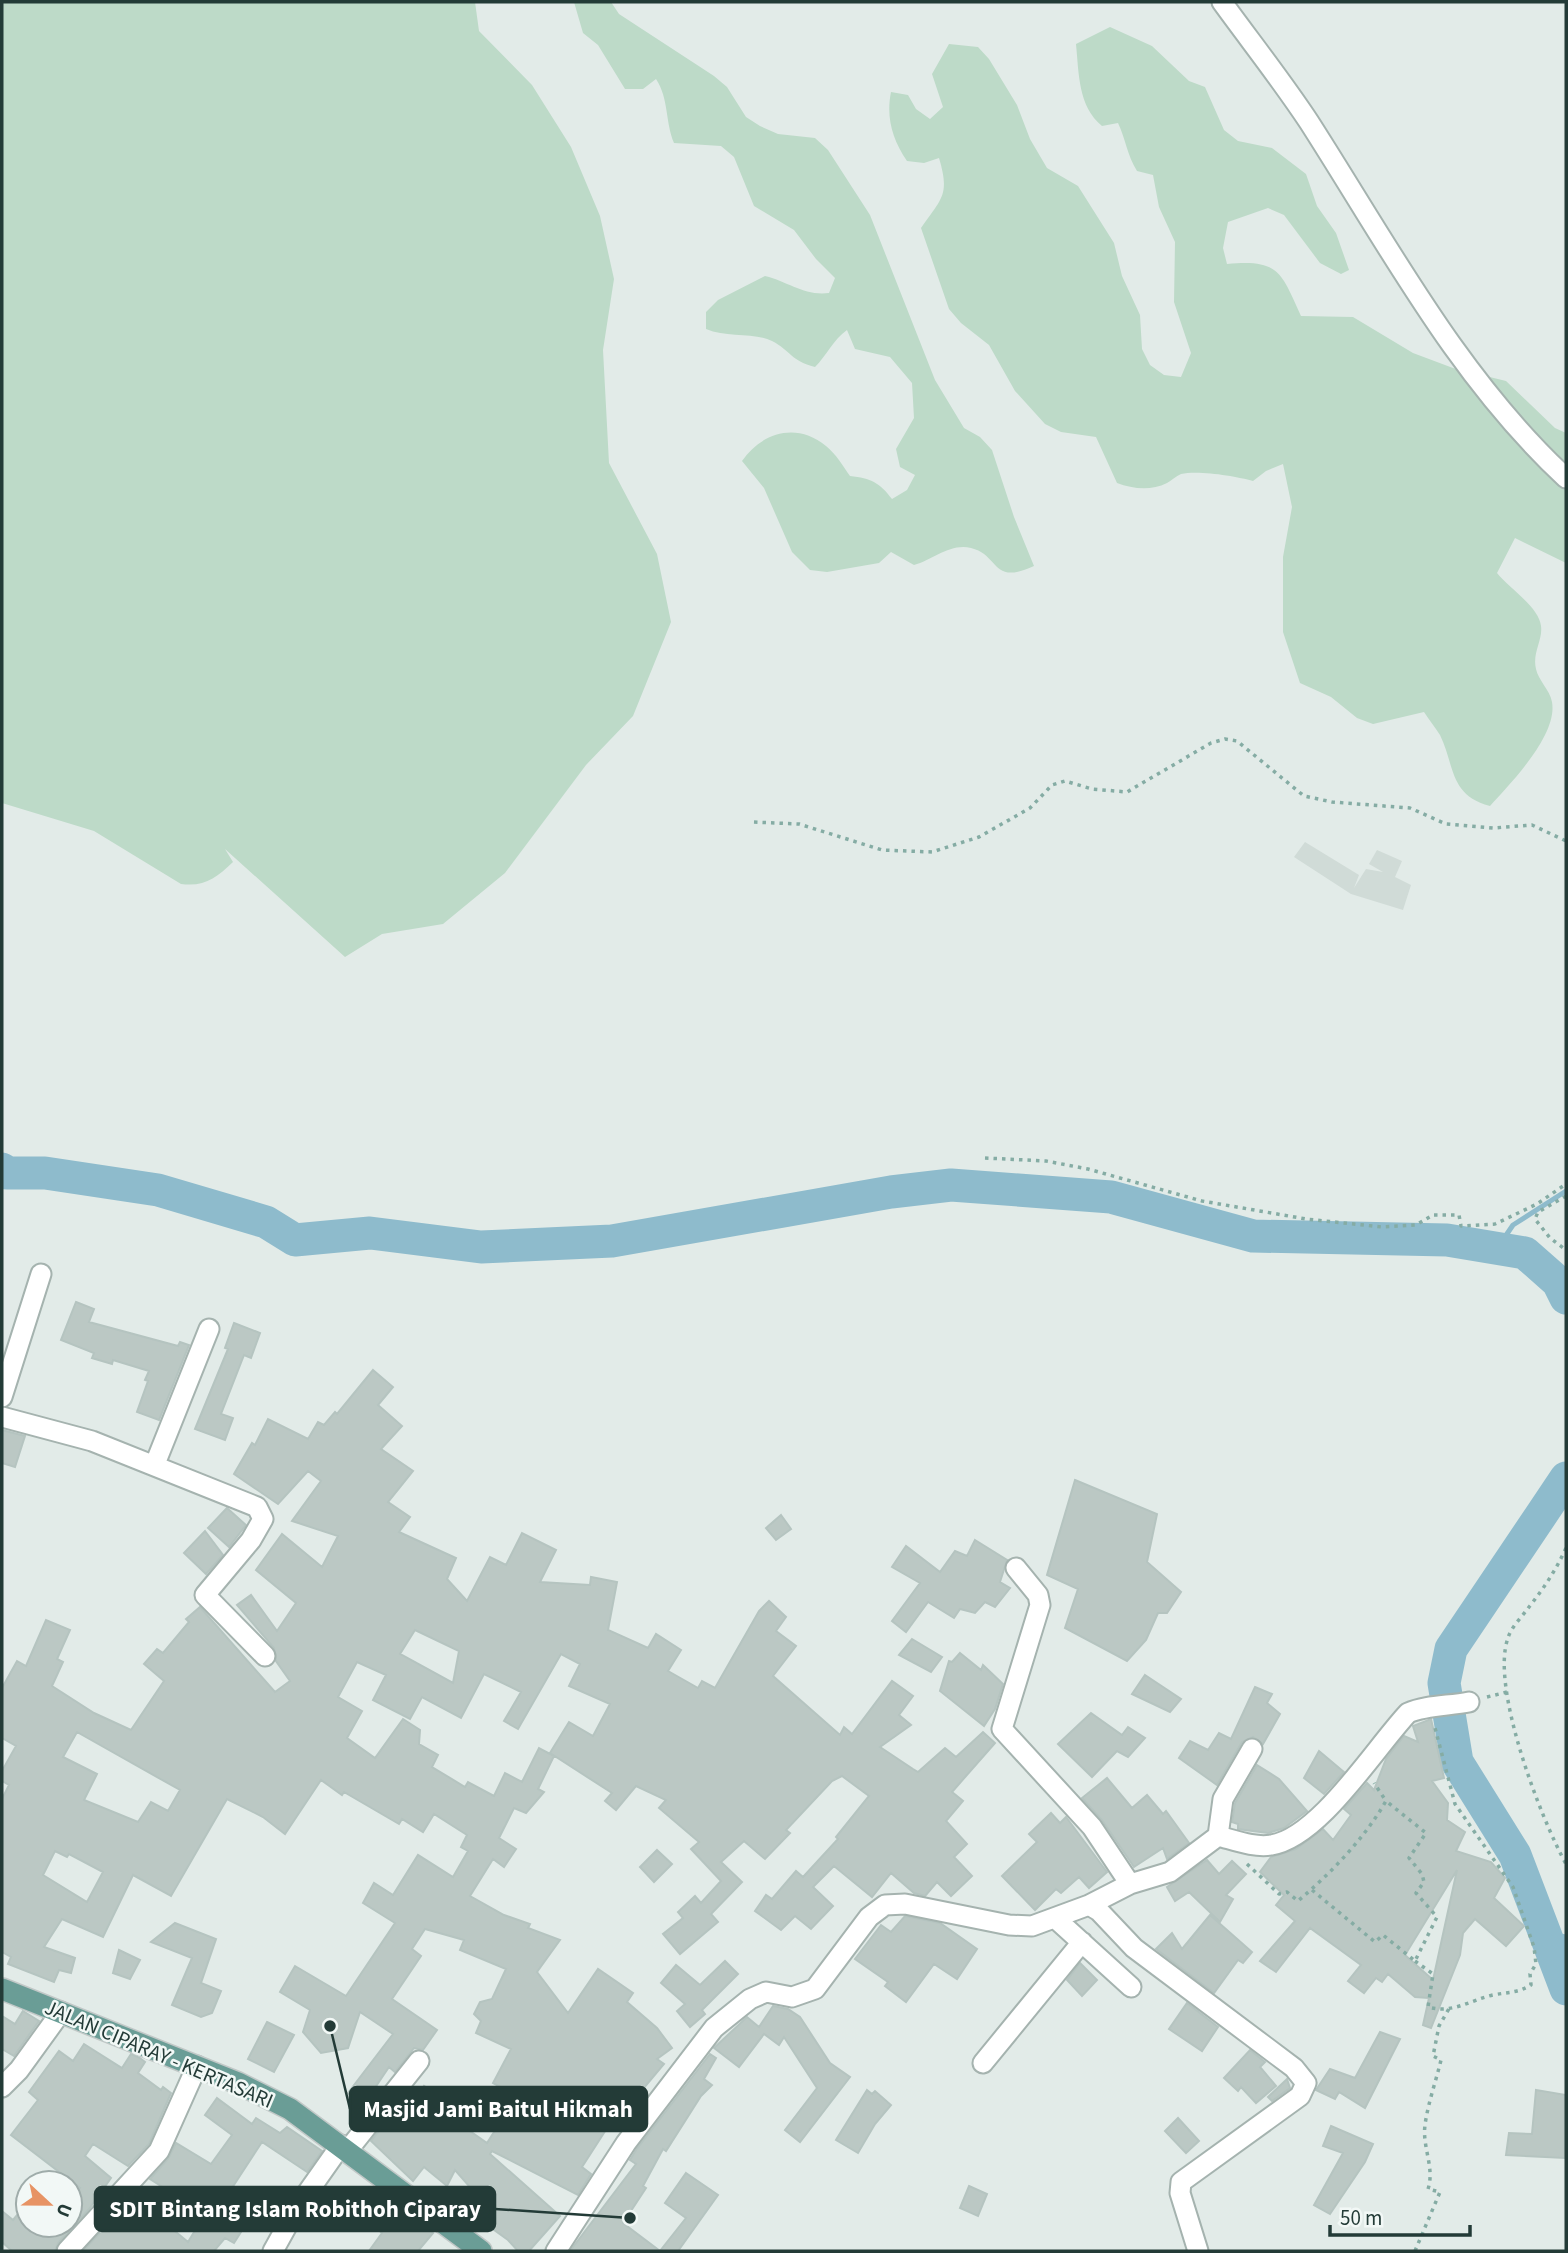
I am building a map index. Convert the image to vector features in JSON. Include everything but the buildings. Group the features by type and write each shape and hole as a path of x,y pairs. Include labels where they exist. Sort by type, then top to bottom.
{"main road":[{"name":"JALAN CIPARAY - KERTASARI","path":"2,1989 197,2066 290,2109 481,2251"}],"street":[{"path":"1222,2 1307,120 1413,292 1527,442 1566,478"},
{"path":"2,1398 41,1274"},
{"path":"155,1464 209,1329"},
{"path":"2,1417 92,1441 257,1507 263,1519 251,1540 205,1595 265,1656"},
{"path":"1016,1568 1038,1595 1040,1605 1002,1729 1092,1827 1130,1884"},
{"path":"1218,1836 1270,1846 1298,1836 1363,1767 1408,1713 1421,1707 1430,1709 1469,1702"},
{"path":"556,2251 626,2143 714,2028 750,1999 766,1992 792,1997 815,1989 869,1917 885,1905 905,1904 1009,1925 1032,1926 1089,1905 1130,1884 1170,1872 1218,1836 1223,1799 1252,1749"},
{"path":"1089,1905 1099,1911 1134,1948 1294,2068 1306,2083 1300,2096 1181,2182 1180,2193 1198,2251"},
{"path":"1056,1919 1132,1987"},
{"path":"983,2063 1082,1942"},
{"path":"2,2087 19,2070 61,2012"},
{"path":"273,2251 298,2206 419,2061"},
{"path":"67,2251 159,2151 197,2066"}],"path":[{"path":"754,822 799,824 882,850 932,852 979,837 1030,808 1052,785 1065,781 1092,789 1127,792 1210,743 1225,739 1237,741 1304,796 1332,802 1410,808 1446,824 1493,828 1532,824 1566,841"},
{"path":"985,1158 1046,1161 1088,1169 1202,1201 1306,1219 1382,1227 1416,1225 1433,1215 1459,1215 1461,1226 1495,1224 1566,1196"},
{"path":"1566,1184 1536,1209 1535,1219 1550,1238 1566,1251"},
{"path":"1566,1548 1555,1573 1508,1636 1503,1656 1507,1692 1518,1738 1553,1840 1566,1864"},
{"path":"1312,1890 1376,1942 1383,1935 1433,1974 1428,2007 1437,2010 1465,2007 1494,1995 1513,1994 1531,1985 1530,1974 1536,1964 1534,1947 1506,1873 1455,1804 1430,1709"},
{"path":"1363,1767 1386,1801 1426,1833 1409,1858 1422,1874 1423,1882 1416,1893 1437,1917 1415,1961"},
{"path":"1244,1861 1279,1894 1287,1892 1298,1901 1340,1861 1386,1801"},
{"path":"1415,2251 1440,2192 1428,2189 1432,2175 1426,2160 1425,2127 1441,2060 1433,2056 1439,2026 1450,2007"}],"shaded area":[{"path":"1305,842 1359,875 1354,888 1366,869 1383,872 1369,864 1377,850 1402,861 1395,877 1411,885 1403,910 1351,894 1294,857"}],"green space":[{"path":"2,2 475,2 479,31 532,85 571,147 600,216 614,279 603,350 609,463 657,554 671,622 633,716 586,765 505,873 443,924 382,934 345,957 225,849 233,862 221,873 204,883 181,884 94,831 2,803"},
{"path":"574,2 611,2 619,14 727,87 746,117 778,134 815,138 828,150 870,215 935,380 964,428 980,437 992,450 1014,517 1034,566 1010,573 997,567 980,552 963,547 914,565 891,552 879,563 827,572 810,570 792,552 764,488 742,461 759,443 770,437 803,434 830,449 850,476 874,482 892,499 907,490 915,475 900,467 896,449 914,418 912,383 890,357 855,349 847,330 815,367 801,362 765,338 706,329 706,312 718,300 765,276 804,291 820,293 829,293 835,278 816,259 794,230 754,206 734,157 721,146 674,143 663,94 656,79 643,89 625,89 598,45 583,33"},
{"path":"1110,27 1152,46 1189,81 1205,87 1224,130 1238,141 1272,148 1306,174 1317,206 1336,233 1349,270 1341,274 1320,263 1284,215 1268,208 1228,222 1223,248 1227,264 1258,264 1276,272 1283,279 1301,316 1353,317 1413,353 1453,368 1506,381 1555,428 1566,433 1566,563 1515,538 1497,573 1539,619 1541,631 1535,663 1537,673 1551,698 1552,715 1548,729 1531,758 1490,806 1467,795 1460,787 1440,735 1424,712 1373,724 1357,718 1331,697 1300,683 1283,632 1283,557 1292,507 1283,464 1266,471 1253,481 1197,473 1181,474 1161,486 1148,488 1117,483 1096,437 1061,432 1045,424 1015,391 989,345 961,323 949,309 921,228 942,196 944,180 939,158 924,163 907,161 894,136 889,110 891,92 908,95 916,109 930,119 943,107 932,74 949,44 978,47 989,59 1017,105 1030,139 1047,168 1078,186 1114,243 1122,276 1140,315 1142,349 1150,365 1164,375 1181,377 1191,353 1174,302 1175,242 1159,207 1153,175 1137,171 1118,123 1102,126 1088,109 1081,89 1076,44"}],"waterway":[{"path":"2,1169 7,1173 45,1173 158,1190 266,1222 295,1240 370,1233 481,1247 612,1241 891,1192 951,1185 1111,1197 1253,1236 1447,1240 1525,1253 1558,1282 1566,1298"},
{"path":"1498,1247 1513,1225 1566,1191"},
{"path":"1566,1478 1451,1649 1444,1683 1457,1762 1515,1855 1566,1989"},
{"path":"1550,1942 1566,1944"}],"place":[{"name":"Masjid Jami Baitul Hikmah","path":"330,2026"},
{"name":"SDIT Bintang Islam Robithoh Ciparay","path":"630,2218"}]}
